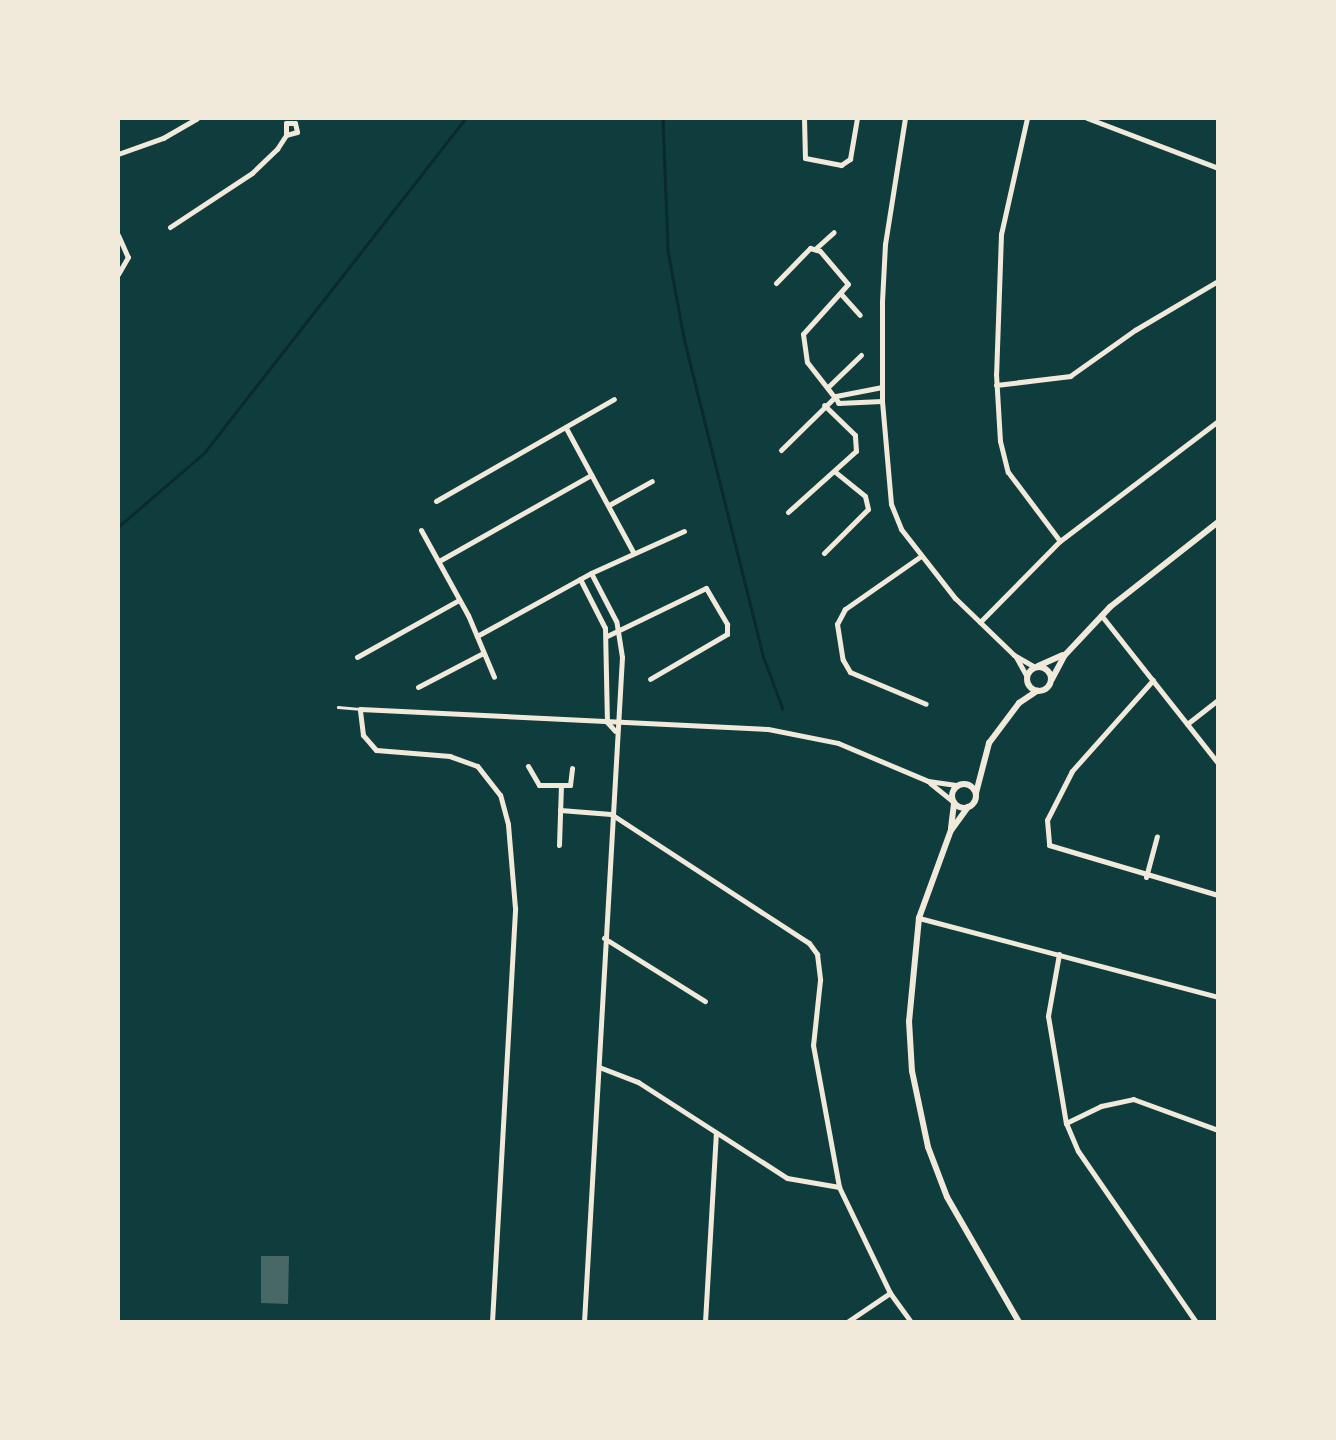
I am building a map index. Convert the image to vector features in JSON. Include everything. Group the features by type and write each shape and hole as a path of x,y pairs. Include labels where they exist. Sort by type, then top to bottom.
{"street":[{"path":"118,154 163,138 197,118"},
{"path":"280,118 286,124 286,135"},
{"path":"804,118 804,158 841,165 850,159 857,118"},
{"path":"905,118 885,244 882,401 891,504 901,529 921,556 980,622 1014,655 1046,668 1052,679"},
{"path":"1027,118 1002,220 996,385 1004,464 1060,540"},
{"path":"1086,118 1218,168"},
{"path":"170,227 252,172 286,135 298,132 298,120 286,124"},
{"path":"776,284 806,252 834,232"},
{"path":"118,236 128,256 118,274"},
{"path":"788,512 856,451 857,440 832,402 828,387 807,362 802,334 847,288 845,280 815,249"},
{"path":"996,385 1070,376 1135,330 1218,280"},
{"path":"841,294 860,315"},
{"path":"828,387 861,356"},
{"path":"781,450 832,402 868,388 882,387"},
{"path":"868,388 868,402"},
{"path":"436,501 614,400"},
{"path":"832,402 882,401"},
{"path":"980,622 1060,540 1218,421"},
{"path":"566,428 633,552"},
{"path":"824,553 868,509 865,496 835,472"},
{"path":"439,561 591,475"},
{"path":"610,505 652,482"},
{"path":"951,830 976,793 980,764 989,743 1019,704 1037,691 1046,690 1064,655 1102,615 1218,522"},
{"path":"421,530 478,636 494,678"},
{"path":"478,636 591,572 684,531"},
{"path":"921,556 845,609 837,624 843,660 850,672 926,704"},
{"path":"584,1322 615,732 620,722 619,633 591,572"},
{"path":"580,579 607,636 607,722 615,732"},
{"path":"607,636 696,590 708,590 727,624 727,634 650,679"},
{"path":"357,658 460,600"},
{"path":"1102,615 1218,763"},
{"path":"418,687 483,653"},
{"path":"1014,655 1037,691"},
{"path":"1019,704 1027,679 1036,667 1064,655"},
{"path":"1153,680 1072,770 1046,832 1049,845 1218,895"},
{"path":"1187,724 1218,700"},
{"path":"492,1322 515,908 508,824 500,794 477,766 450,756 376,750 363,736 360,708 792,732 838,743 928,781 953,802 968,808"},
{"path":"980,764 951,794 951,830 919,918 909,1021 912,1071 928,1147 972,1247 1019,1322"},
{"path":"528,766 536,784 572,784 572,768"},
{"path":"928,781 960,784 976,793"},
{"path":"559,845 561,785"},
{"path":"560,810 611,814 809,942 817,954 820,980 813,1045 838,1187 890,1293 911,1322"},
{"path":"1146,876 1157,836"},
{"path":"919,918 1218,997"},
{"path":"604,938 705,1001"},
{"path":"1060,954 1048,1016 1066,1122 1078,1151 1196,1322"},
{"path":"598,1066 638,1082 797,1183 838,1187"},
{"path":"1066,1122 1113,1102 1133,1099 1218,1130"},
{"path":"705,1322 716,1132"},
{"path":"847,1322 890,1293"}],"lane":[{"path":"338,707 360,708"}],"building":[{"path":"261,1256 289,1256 288,1304 261,1303"}],"waterway":[{"path":"118,527 204,453 466,118"},
{"path":"663,118 668,250 684,338 764,658 783,709"}]}
